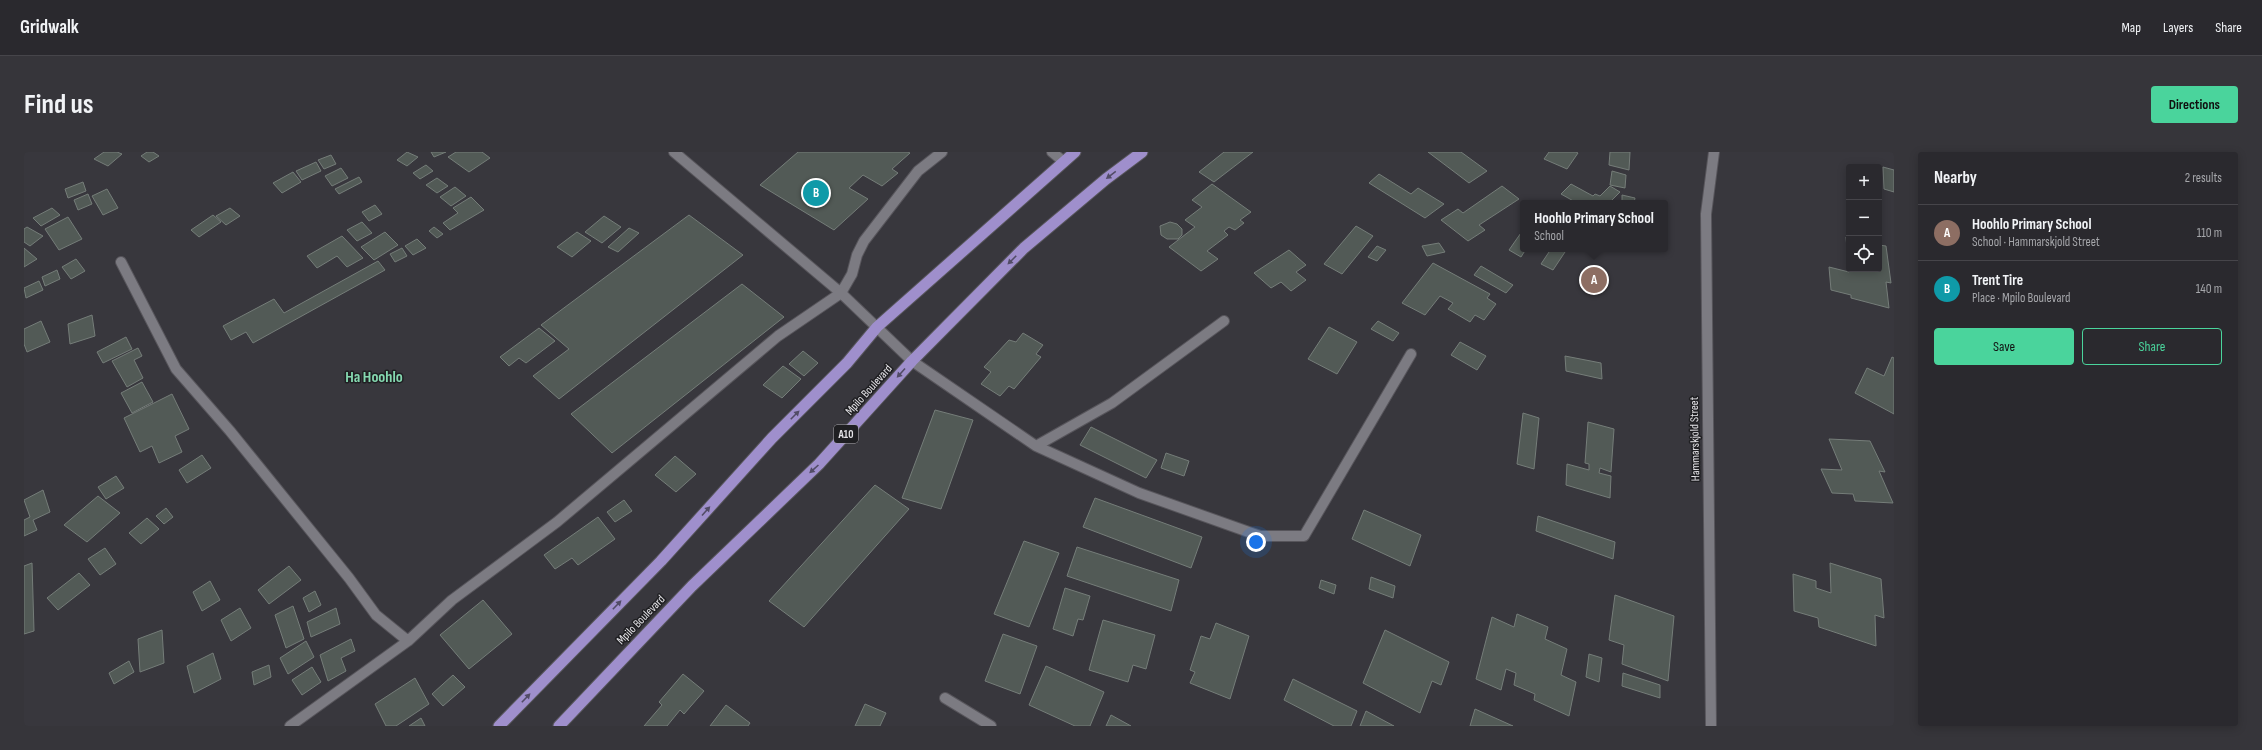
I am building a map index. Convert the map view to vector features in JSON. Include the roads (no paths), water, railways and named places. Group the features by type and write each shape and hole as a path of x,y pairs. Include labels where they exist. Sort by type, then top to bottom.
{"highway":[{"path":"499,726 660,561 772,438 847,363 877,327 1076,152"},
{"name":"Mpilo Boulevard","path":"559,726 692,586 772,507 819,464 912,361 1024,248 1106,179 1142,152"}],"street":[{"path":"674,152 841,293 912,361 1036,446 1138,493 1260,536 1304,536 1411,354"},
{"path":"290,726 408,641 452,600 557,522 778,336 841,293 852,274 857,255 864,241 918,172 942,152"},
{"path":"1052,152 1064,162"},
{"name":"Hammarskjold Street","path":"1711,726 1706,214 1714,152"},
{"path":"121,262 176,369 230,431 349,578 376,615 408,641"},
{"path":"1036,446 1112,403 1224,321"},
{"path":"944,698 991,726"}],"place":[{"name":"Trent Tire","path":"816,193"},
{"name":"Hoohlo Primary School","path":"1594,280"}],"district":[{"name":"Ha Hoohlo","path":"374,377"}]}
